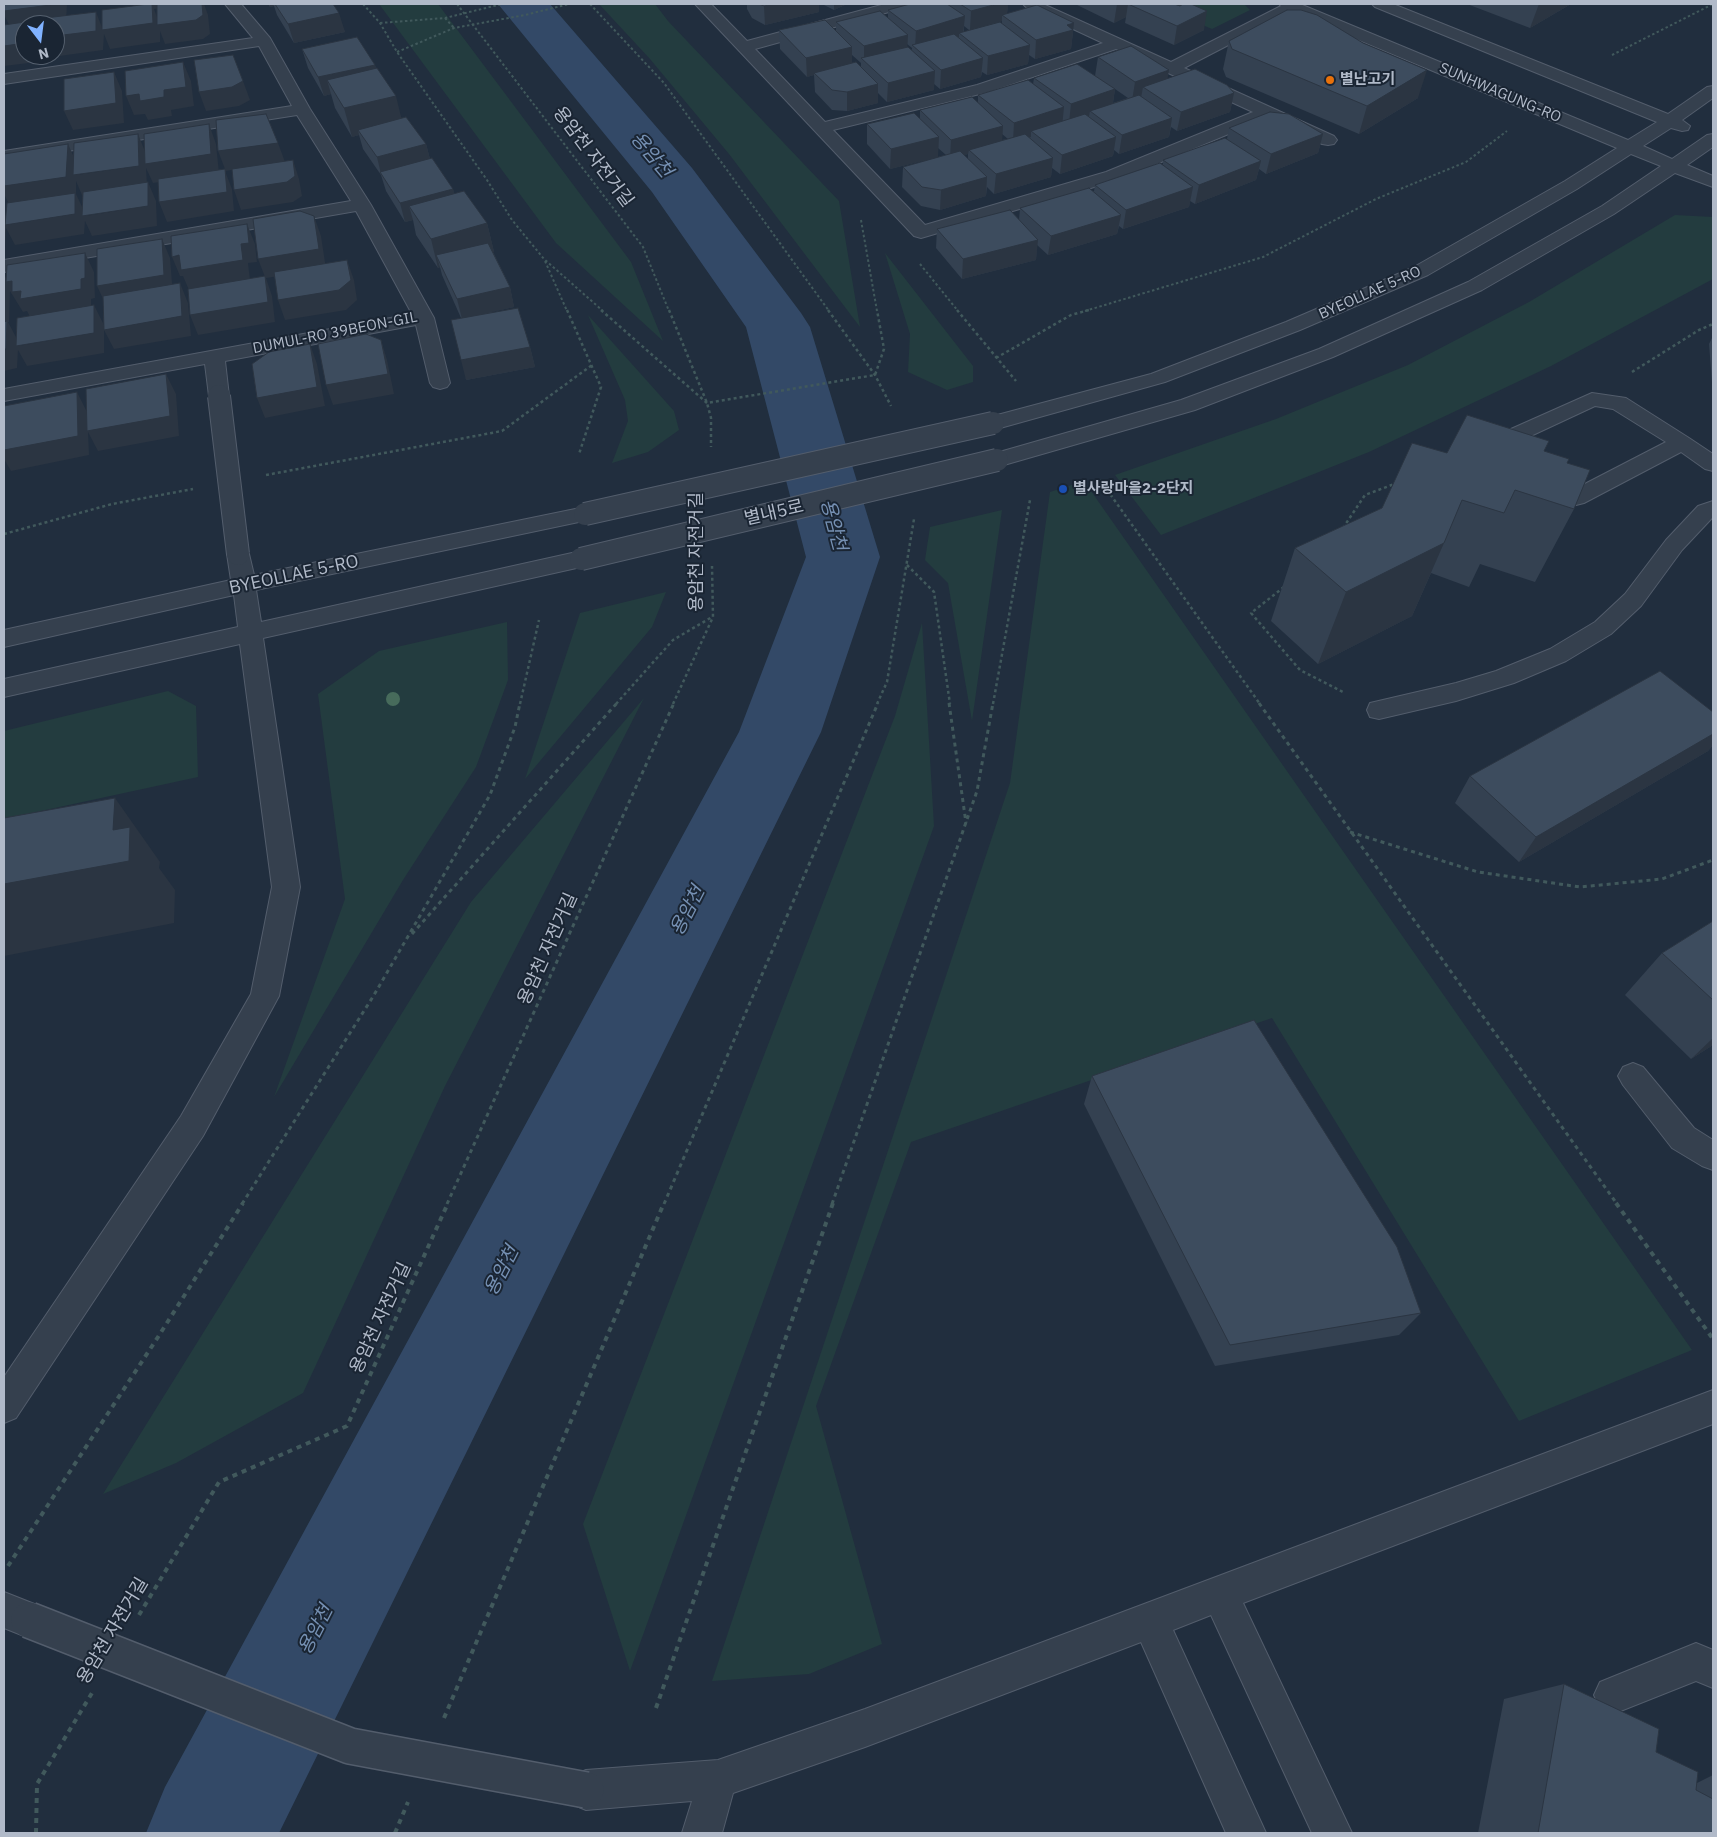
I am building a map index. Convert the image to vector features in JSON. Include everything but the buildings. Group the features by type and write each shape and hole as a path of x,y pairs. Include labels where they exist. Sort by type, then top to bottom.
{"street":[{"name":"DUMUL-RO 39BEON-GIL","path":"4,395 424,318 362,205 302,109 264,41 232,4"},
{"path":"703,4 921,232 1112,176 1268,112"},
{"path":"744,47 902,4"},
{"path":"1031,4 1328,140"},
{"path":"1380,4 1713,139"},
{"path":"1171,68 1289,5"},
{"name":"SUNHWAGUNG-RO","path":"1289,5 1713,182"},
{"path":"4,79 264,41"},
{"path":"822,128 982,89 1118,43"},
{"name":"BYEOLLAE 5-RO","path":"4,638 244,585 585,514 993,424 1158,378 1293,326 1421,270 1571,184 1670,121 1713,91"},
{"path":"4,156 302,109"},
{"path":"1674,166 1713,139"},
{"name":"별내5로","path":"251,632 581,559 996,460 1188,405 1326,353 1474,286 1608,210 1674,166"},
{"path":"4,266 362,205"},
{"path":"424,318 440,382"},
{"path":"4,1406 192,1126 265,996 286,888 251,632 238,554 214,356"},
{"path":"1682,443 1576,498 1511,452 1509,438 1592,399 1619,403 1682,443 1713,464"},
{"path":"1379,710 1456,692 1504,677 1558,655 1595,632 1634,600 1674,544 1706,511 1713,508"},
{"path":"4,688 251,632"},
{"path":"1633,1076 1683,1138 1713,1156"},
{"path":"16,1615 350,1746 586,1790 718,1779 874,1724 1150,1621 1713,1407"},
{"path":"1220,1594 1332,1833"},
{"path":"1150,1621 1246,1833"},
{"path":"1613,1695 1696,1662 1713,1669"},
{"path":"702,1833 718,1779"}],"path":[{"path":"363,4 380,23 396,52 487,180 512,220 544,259 708,403 875,375"},
{"name":"용암천 자전거길","path":"457,4 643,247 708,403 711,418 711,448"},
{"path":"380,23 445,18 502,4"},
{"path":"396,52 454,28 525,15 569,4"},
{"path":"590,4 664,83 875,375 892,410"},
{"path":"1612,54 1713,4"},
{"path":"445,18 454,28"},
{"path":"996,358 1070,315 1263,257 1376,200 1466,162 1511,128 1541,110"},
{"path":"860,217 884,349 875,375"},
{"path":"544,259 601,387 579,454"},
{"path":"916,260 1019,385"},
{"path":"1592,399 1690,335 1713,324"},
{"path":"259,476 502,431 592,365"},
{"path":"1100,480 1713,1339"},
{"path":"1340,533 1365,495 1401,481"},
{"path":"4,534 112,504 200,487"},
{"path":"656,1708 977,791 1030,500"},
{"path":"442,1724 887,682 914,517"},
{"name":"용암천 자전거길","path":"138,1616 219,1482 346,1426 712,617 712,557"},
{"path":"907,565 934,592 966,824"},
{"path":"1288,584 1251,613 1300,670 1379,710"},
{"path":"406,940 674,640 712,617"},
{"path":"4,1573 158,1337 406,940 490,795 515,727 539,620"},
{"path":"1350,832 1478,872 1580,887 1662,878 1713,860"},
{"name":"용암천 자전거길","path":"36,1833 37,1784 92,1692"},
{"path":"395,1833 410,1797"}],"green space":[{"path":"379,4 438,4 631,262 663,341 556,243"},
{"path":"599,4 655,4 668,21 839,201 860,327 729,154 650,59"},
{"path":"1152,4 1244,4 1250,10 1212,29"},
{"path":"1675,215 1713,217 1713,279 1551,366 1369,452 1161,535 1115,475 1276,419 1408,365 1529,302"},
{"path":"885,253 973,366 973,382 947,390 908,372 910,334"},
{"path":"588,315 674,411 679,430 648,452 612,463 628,421 625,400"},
{"path":"1084,481 1692,1350 1519,1421 1272,1018 911,1142 816,1406 882,1644 809,1674 712,1681 1010,783 1050,492"},
{"path":"1002,510 972,721 948,583 925,560 930,527"},
{"path":"666,592 652,627 525,779 580,613"},
{"path":"507,622 508,680 476,767 403,880 274,1097 345,899 318,694 379,651"},
{"path":"922,623 934,826 630,1671 583,1524 895,716"},
{"path":"168,691 196,706 198,777 4,819 4,731"},
{"path":"644,698 445,1086 303,1393 176,1463 103,1494 471,902"}],"waterway":[{"name":"용암천","path":"211,1833 780,732 843,557 778,327 672,180 523,4"}],"place":[{"name":"별난고기","path":"1330,80"},
{"name":"별사랑마을2-2단지","path":"1063,489"}]}
